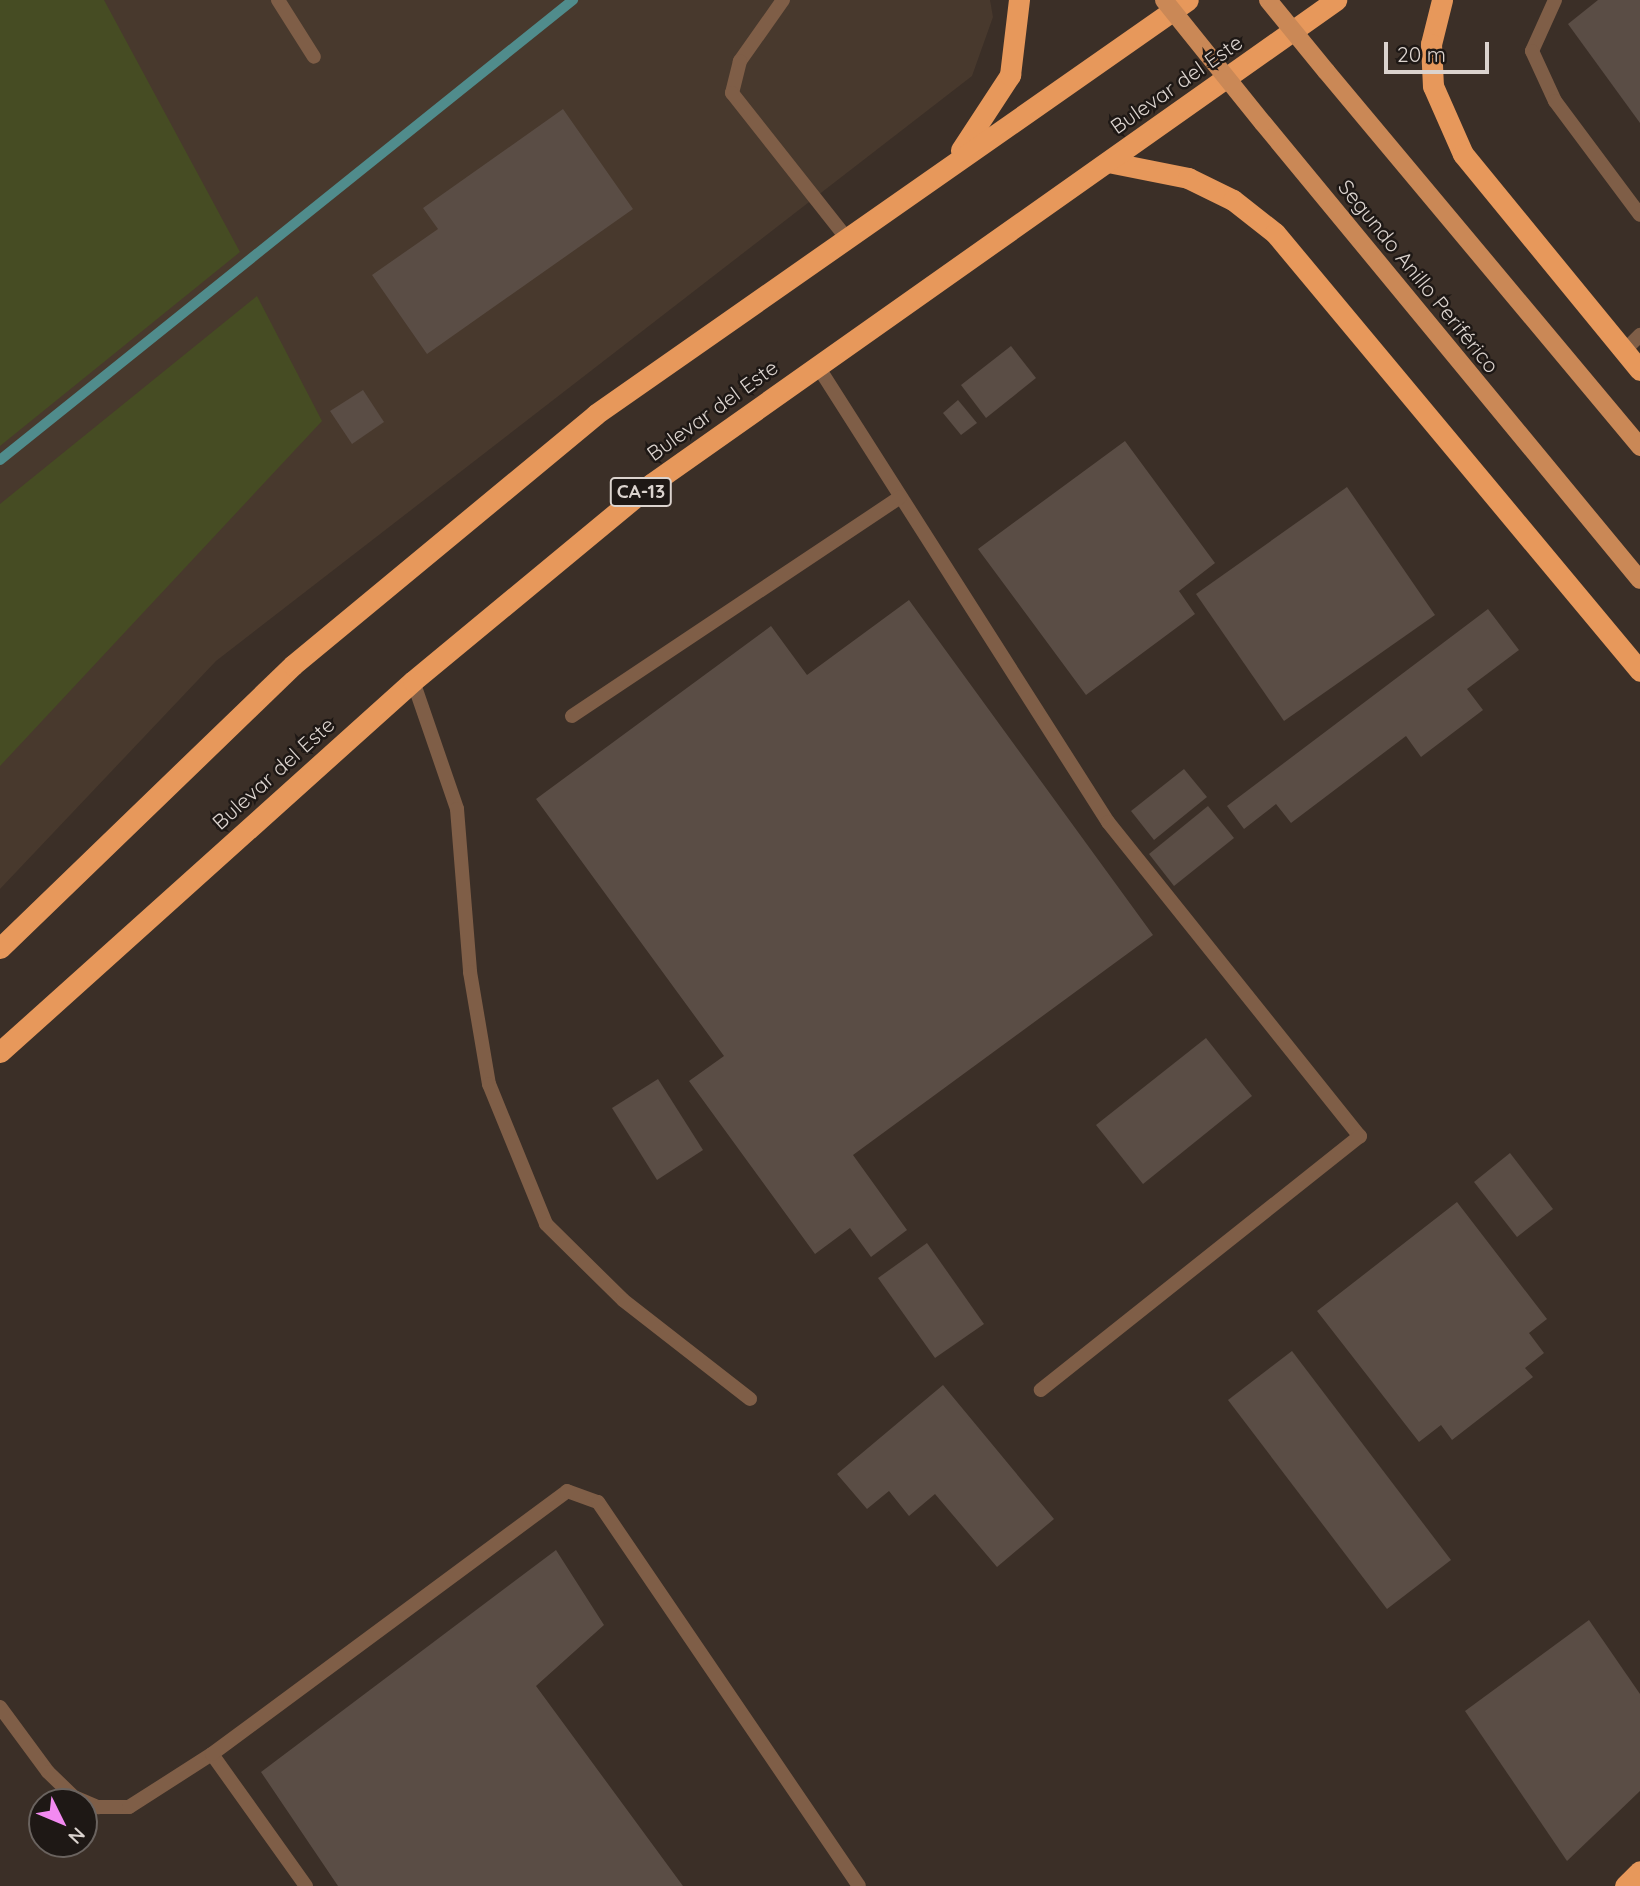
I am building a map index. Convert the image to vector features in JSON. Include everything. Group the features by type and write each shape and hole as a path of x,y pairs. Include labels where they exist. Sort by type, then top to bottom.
{"highway":[{"path":"951,164 1010,75 1019,0"},
{"path":"0,948 303,656 596,414 845,236 1188,0"},
{"name":"Bulevar del Este","path":"0,1052 413,681 651,484 1336,0"},
{"path":"1442,0 1430,65 1440,110 1457,143 1640,370"},
{"path":"1108,162 1188,178 1233,200 1275,233 1640,671"},
{"path":"1625,1886 1640,1871"}],"main road":[{"name":"Segundo Anillo Periférico","path":"1164,0 1640,580"},
{"path":"1268,0 1640,447"}],"lane":[{"path":"278,0 314,57"},
{"path":"783,0 740,61 732,93 845,236"},
{"path":"1555,0 1532,51 1555,101 1640,215"},
{"path":"1624,351 1640,335"},
{"path":"817,365 1108,822 1360,1136 1041,1390"},
{"path":"572,716 900,497"},
{"path":"413,681 457,809 470,972 489,1084 546,1224 623,1300 750,1399"},
{"path":"0,1707 48,1772 74,1797 98,1807 129,1807 212,1754 567,1491 598,1502 859,1886"},
{"path":"212,1754 306,1886"}],"shaded area":[{"path":"0,0 990,0 993,17 972,76 216,661 0,889"}],"green space":[{"path":"0,0 104,0 240,252 0,446"},
{"path":"257,296 322,421 0,766 0,504"}],"building":[{"path":"1598,0 1640,0 1640,123 1568,24"},
{"path":"563,109 633,209 427,354 372,275 438,229 423,208"},
{"path":"1011,346 1036,378 986,418 961,385"},
{"path":"363,390 384,422 352,444 330,411"},
{"path":"958,400 977,423 961,435 943,413"},
{"path":"1125,441 1215,563 1179,591 1195,614 1086,695 978,549"},
{"path":"1347,487 1435,615 1284,721 1196,594"},
{"path":"909,600 1153,935 853,1155 907,1230 871,1257 850,1228 815,1254 689,1081 724,1056 536,799 771,626 807,675"},
{"path":"1488,609 1519,650 1467,689 1483,710 1421,757 1406,736 1291,823 1276,804 1244,829 1227,806"},
{"path":"1184,769 1207,797 1154,840 1131,811"},
{"path":"1208,806 1234,838 1174,886 1149,854"},
{"path":"1206,1038 1252,1096 1143,1184 1096,1125"},
{"path":"658,1079 703,1150 657,1180 612,1108"},
{"path":"1510,1153 1553,1209 1517,1237 1474,1182"},
{"path":"1457,1202 1547,1319 1529,1333 1544,1353 1525,1368 1533,1377 1452,1440 1441,1425 1419,1442 1317,1311"},
{"path":"927,1243 984,1324 935,1358 878,1278"},
{"path":"1292,1351 1451,1560 1387,1609 1228,1400"},
{"path":"943,1385 1054,1519 997,1567 935,1494 909,1516 889,1491 867,1509 837,1474"},
{"path":"556,1550 604,1625 536,1686 683,1886 338,1886 261,1772"},
{"path":"1589,1620 1640,1694 1640,1791 1567,1861 1465,1711"}],"waterway":[{"path":"0,460 573,0"}]}
